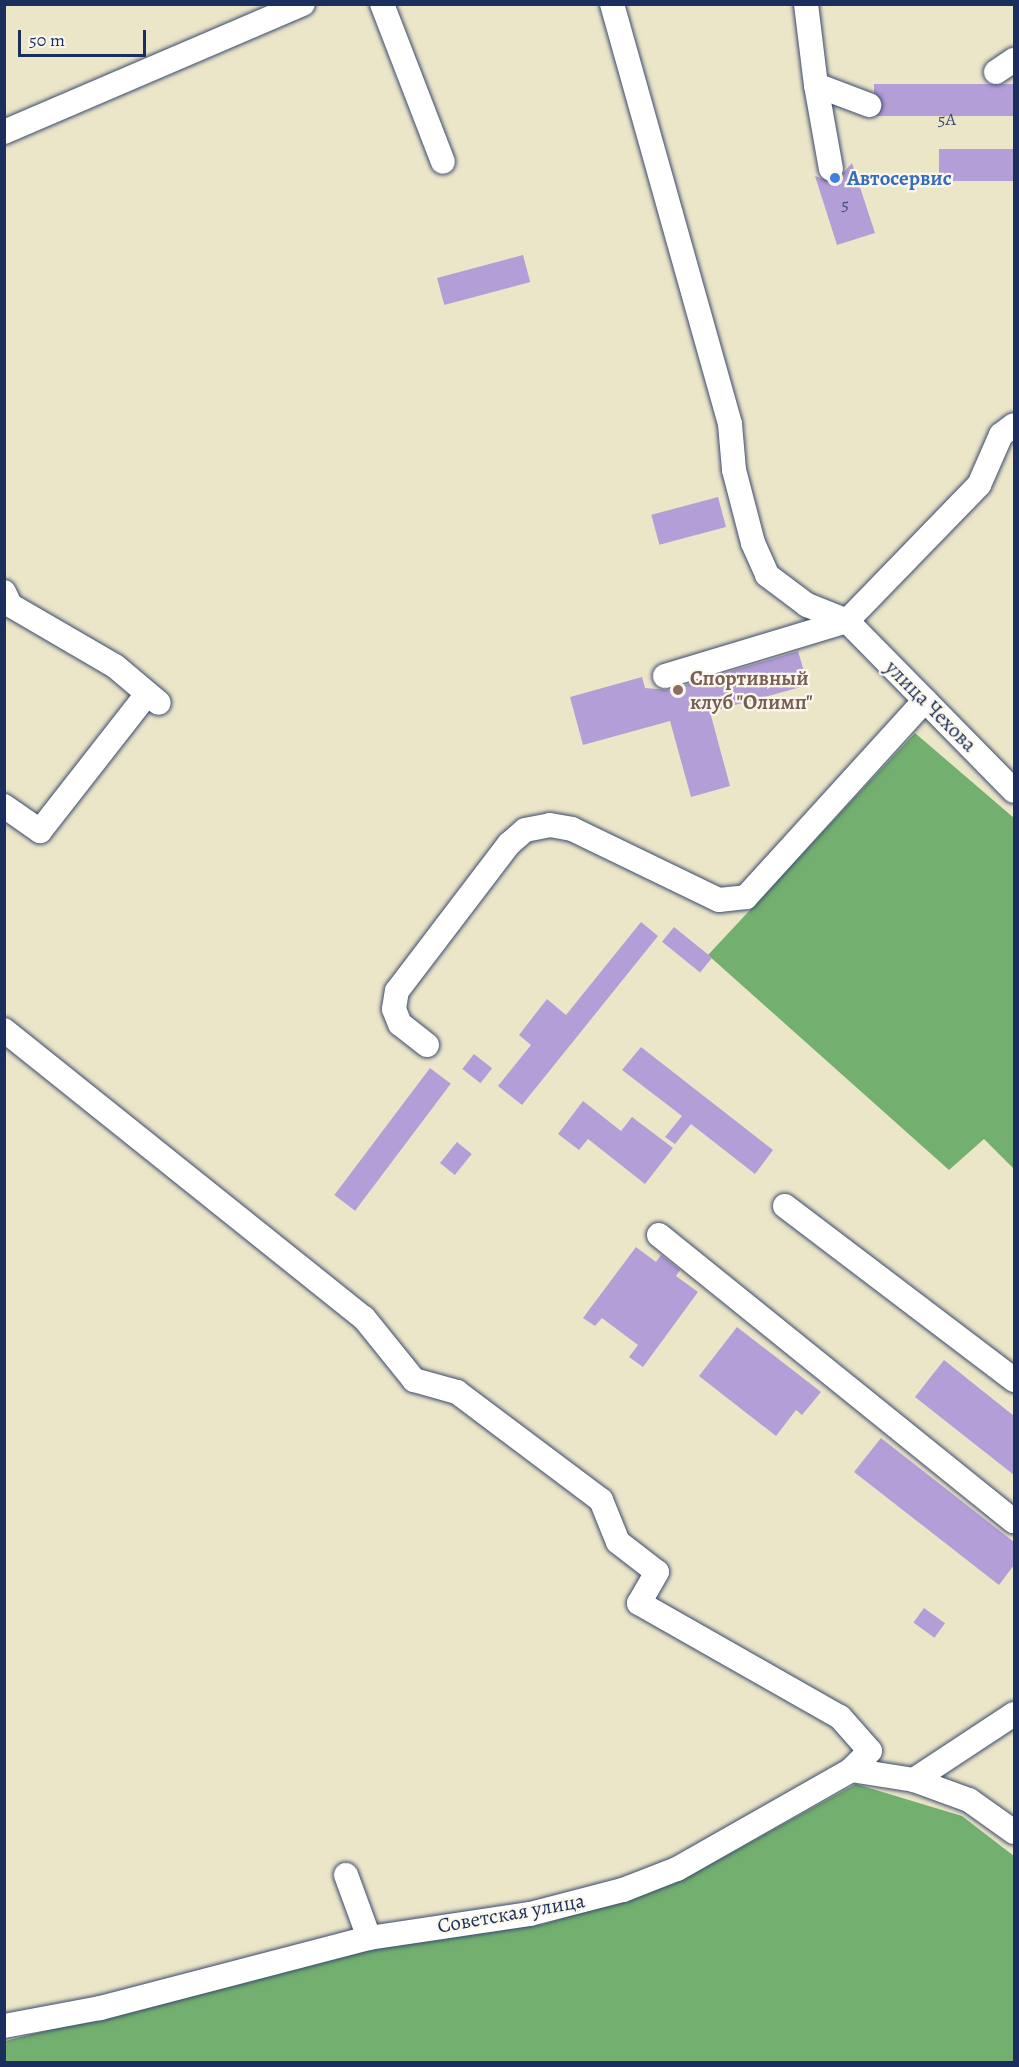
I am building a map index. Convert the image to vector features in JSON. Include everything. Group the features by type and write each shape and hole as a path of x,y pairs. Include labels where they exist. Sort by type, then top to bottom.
{"street":[{"path":"4,132 303,4"},
{"path":"381,4 443,162"},
{"path":"612,4 730,424 734,470 753,543 767,575 807,605 847,621"},
{"path":"806,4 816,85 831,169"},
{"path":"816,85 869,105"},
{"path":"665,676 847,621 979,485 1001,435 1014,425"},
{"path":"4,592 10,605 116,666 154,699 40,831 4,806"},
{"name":"улица Чехова","path":"847,621 1014,791"},
{"path":"427,1045 400,1024 394,1009 397,991 509,844 525,830 550,825 572,829 719,900 746,897 926,700"},
{"path":"4,1030 364,1318 414,1380 457,1392 600,1500 618,1542 657,1572 639,1603 840,1718 870,1751 851,1770"},
{"path":"785,1206 1014,1380"},
{"path":"659,1235 1014,1521"},
{"path":"914,1780 1014,1714"},
{"path":"851,1770 914,1780 969,1800 1014,1832"},
{"name":"Советская улица","path":"4,2026 100,2008 369,1938 530,1914 622,1890 677,1869 851,1770"},
{"path":"346,1875 369,1938"}],"green space":[{"path":"915,733 1014,818 1014,1169 984,1139 949,1170 708,955"},
{"path":"856,1784 962,1816 1014,1856 1014,2062 5,2062 5,2041 374,1949 544,1924 682,1880"}],"building":[{"path":"874,84 1014,84 1014,116 874,116"},
{"path":"939,149 1014,149 1014,181 939,181"},
{"path":"852,163 875,233 837,245 815,176 834,183"},
{"path":"523,255 530,282 444,305 437,278"},
{"path":"718,497 726,527 659,545 651,515"},
{"path":"798,651 808,685 710,712 730,786 691,797 670,721 583,745 570,697 642,677 645,688 669,690"},
{"path":"641,922 658,936 522,1105 498,1086 531,1045 519,1035 547,999 566,1015"},
{"path":"674,927 712,958 700,973 662,942"},
{"path":"641,1047 773,1150 755,1174 691,1124 675,1144 665,1137 682,1116 622,1070"},
{"path":"474,1054 492,1068 480,1083 462,1069"},
{"path":"430,1068 451,1084 355,1211 334,1195"},
{"path":"583,1101 621,1131 632,1117 673,1148 645,1184 588,1139 579,1150 558,1134"},
{"path":"457,1142 472,1154 455,1175 440,1163"},
{"path":"636,1247 656,1262 661,1255 680,1270 676,1276 698,1292 643,1367 629,1357 638,1345 602,1318 595,1326 583,1318"},
{"path":"737,1327 821,1392 802,1415 796,1410 776,1436 699,1376"},
{"path":"944,1360 1014,1416 1014,1475 915,1397"},
{"path":"881,1438 1014,1542 1014,1565 999,1585 854,1472"},
{"path":"924,1608 945,1623 934,1638 913,1623"}],"place":[{"name":"Автосервис","path":"835,178"},
{"name":"Спортивный клуб \"Олимп\"","path":"678,690"}]}
